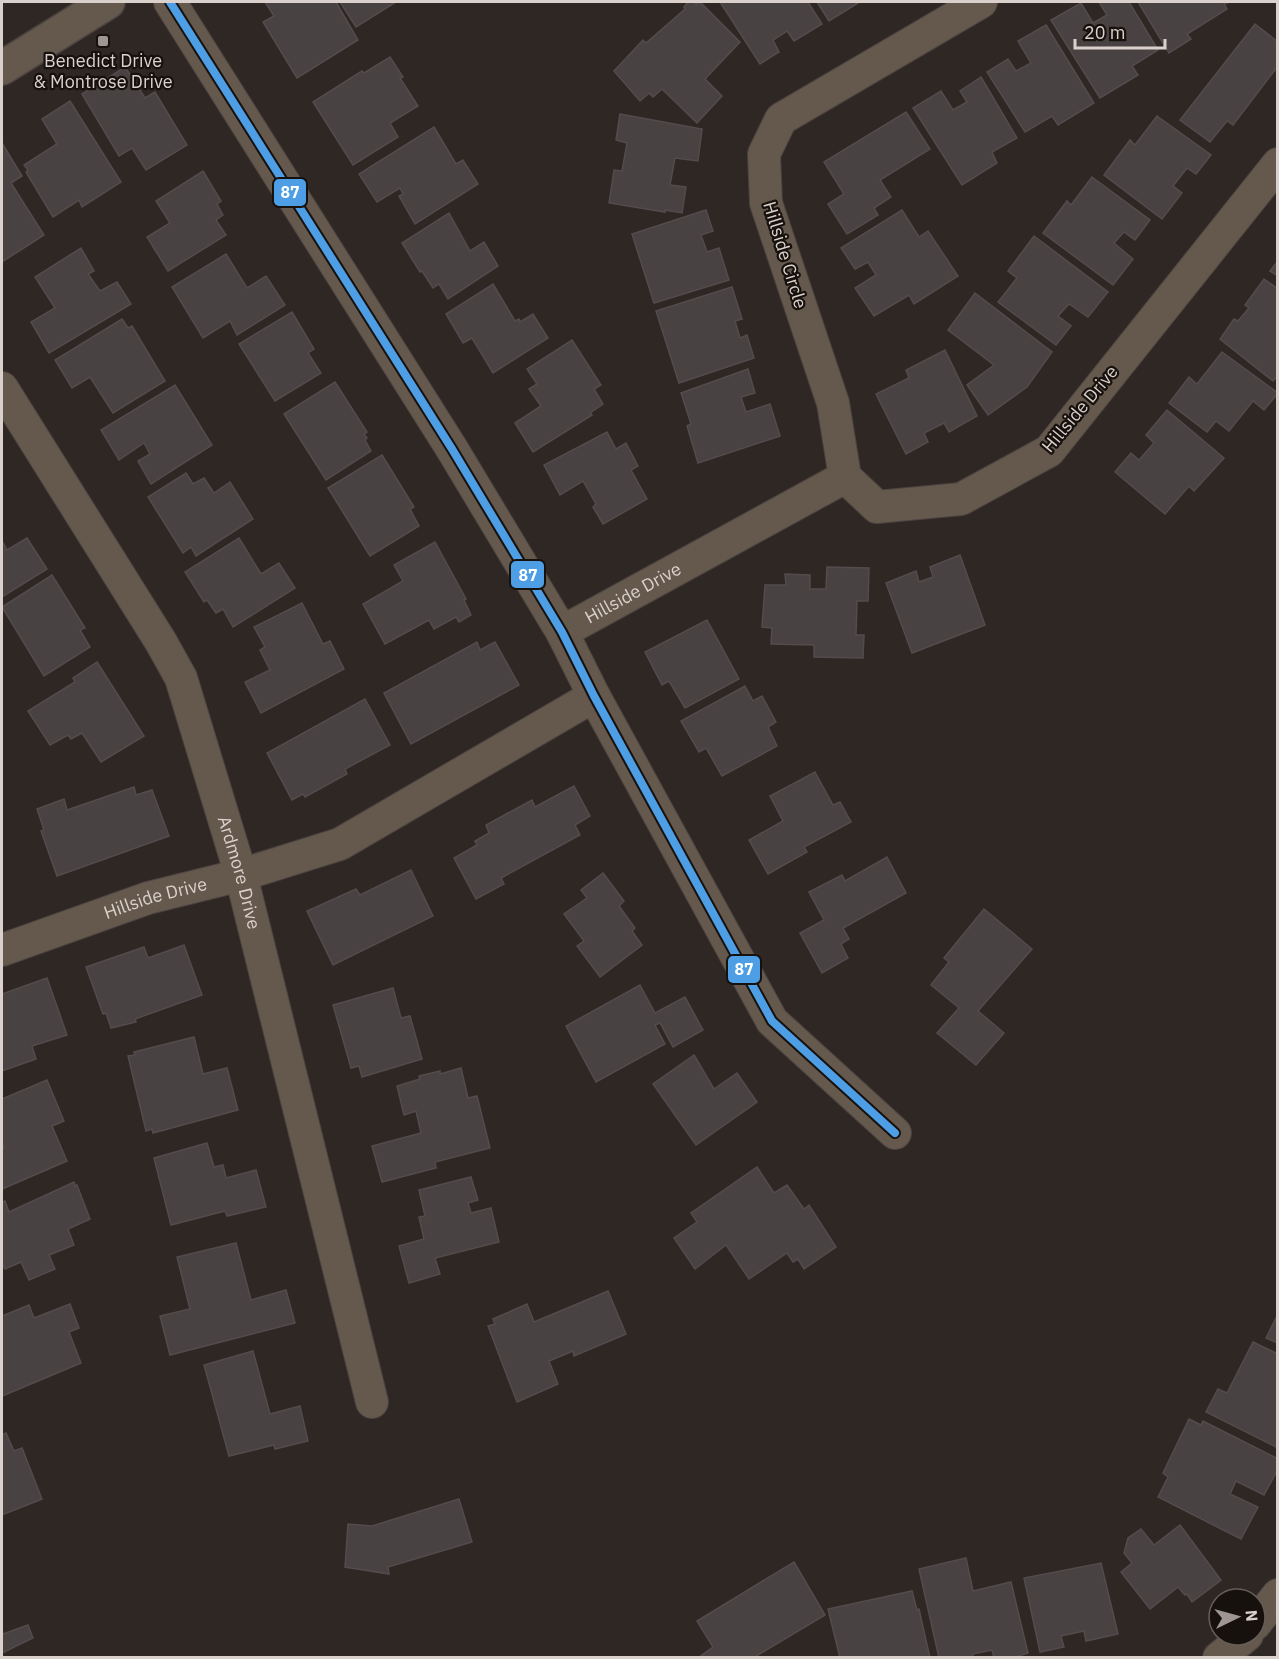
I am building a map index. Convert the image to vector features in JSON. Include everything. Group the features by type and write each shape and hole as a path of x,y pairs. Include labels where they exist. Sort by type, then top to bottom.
{"street":[{"path":"2,68 108,2"},
{"path":"170,2 452,449 562,632 594,696 772,1021 895,1133"},
{"name":"Hillside Circle","path":"845,477 832,403 766,203 764,154 781,119 981,2"},
{"name":"Hillside Drive","path":"562,632 845,477 877,507 961,499 1048,451 1278,164"},
{"name":"Ardmore Drive","path":"2,388 181,678 241,875 372,1402"},
{"name":"Hillside Drive","path":"2,950 148,898 241,875 340,844 594,696"},
{"path":"1267,1609 1278,1595"},
{"path":"1219,1658 1232,1647"}],"building":[{"path":"265,2 336,2 358,40 297,78 263,22 274,16"},
{"path":"340,2 396,2 356,27"},
{"path":"688,2 696,4 700,2 740,42 705,79 722,96 697,123 662,89 653,97 649,93 640,101 614,71 643,40 646,43 685,9"},
{"path":"720,2 808,2 822,24 794,41 787,31 773,40 779,52 760,64"},
{"path":"817,2 857,2 858,3 829,21"},
{"path":"1099,2 1129,2 1158,50 1132,66 1138,75 1100,98 1051,20 1081,3 1093,23 1107,15"},
{"path":"1138,2 1230,2 1224,4 1227,9 1187,34 1191,39 1169,53"},
{"path":"1255,24 1278,42 1278,66 1233,125 1227,121 1210,142 1180,120"},
{"path":"1046,25 1094,103 1058,125 1052,116 1025,132 987,72 1008,59 1016,71 1031,63 1018,41"},
{"path":"390,57 418,106 390,123 398,137 353,165 313,102 362,71 364,73"},
{"path":"125,67 145,98 155,92 187,145 146,170 132,148 119,156 82,94"},
{"path":"981,77 1017,138 992,152 997,163 962,185 913,108 941,91 953,110 967,102 960,91"},
{"path":"70,101 121,182 82,207 79,200 53,217 24,165 57,144 42,119"},
{"path":"906,112 930,149 880,180 891,197 874,208 878,215 847,234 828,204 844,194 824,162"},
{"path":"620,114 702,129 698,161 675,158 670,185 686,187 682,213 609,203 614,170 622,171 627,143 616,140"},
{"path":"1157,116 1211,155 1196,174 1187,168 1173,186 1182,193 1162,219 1104,175 1130,140 1135,145"},
{"path":"434,127 456,164 463,160 478,184 415,224 399,196 403,194 400,188 377,202 359,174"},
{"path":"2,143 22,176 11,183 44,235 2,262"},
{"path":"203,171 221,201 217,204 223,215 216,220 226,235 168,271 147,237 170,223 156,201"},
{"path":"1092,177 1150,220 1135,240 1124,232 1114,243 1133,259 1113,285 1043,233 1067,201 1071,205"},
{"path":"706,210 713,231 701,235 707,252 719,248 729,280 654,303 632,234"},
{"path":"902,210 919,237 928,231 958,276 914,304 909,295 874,316 855,288 876,275 868,262 855,269 841,248"},
{"path":"449,213 470,251 484,242 498,266 448,299 439,284 433,288 402,243"},
{"path":"1034,236 1108,292 1088,317 1069,304 1058,316 1071,326 1056,345 998,302 1017,278 1008,271"},
{"path":"81,248 94,271 88,274 100,291 117,282 131,304 49,353 31,322 55,308 35,277"},
{"path":"226,254 247,288 266,276 285,305 237,335 230,321 203,338 172,287"},
{"path":"1278,261 1278,276 1270,271"},
{"path":"1264,279 1278,289 1278,375 1273,381 1220,339 1234,319 1238,321 1249,308 1245,305"},
{"path":"493,284 515,321 519,319 520,322 533,314 548,338 493,373 472,338 463,343 446,314"},
{"path":"732,287 742,319 735,321 740,338 747,335 754,358 679,383 656,311"},
{"path":"975,293 1052,352 1027,387 988,415 967,385 994,365 948,330"},
{"path":"292,312 314,349 308,353 321,373 275,401 239,344"},
{"path":"122,319 128,328 132,326 165,381 113,413 90,377 72,388 55,360"},
{"path":"572,340 601,385 594,389 603,404 590,413 592,415 533,452 515,423 541,406 529,389 537,384 527,369"},
{"path":"945,350 977,416 949,432 944,423 924,433 928,442 906,454 876,394 909,378 906,370"},
{"path":"1222,352 1278,393 1264,410 1253,401 1229,431 1216,421 1207,432 1169,403 1189,377 1197,384"},
{"path":"748,369 755,393 741,397 746,412 770,404 780,436 698,463 687,426 691,424 681,393"},
{"path":"335,382 367,432 364,434 367,438 365,440 371,451 326,480 284,414"},
{"path":"175,385 212,445 151,484 138,461 150,454 144,443 119,460 101,430"},
{"path":"1167,410 1224,458 1194,491 1189,486 1165,514 1115,472 1131,453 1139,460 1154,443 1146,435"},
{"path":"607,432 616,449 626,443 638,466 631,470 647,499 603,524 593,507 596,504 583,481 560,495 544,465"},
{"path":"382,455 414,507 410,509 419,526 370,556 328,488"},
{"path":"186,473 193,484 204,478 214,493 230,482 253,519 196,556 191,547 183,553 148,497"},
{"path":"27,538 47,569 2,597 2,541 7,550"},
{"path":"239,538 261,574 279,563 295,588 233,627 223,609 216,613 207,600 204,602 185,572"},
{"path":"435,542 466,599 464,600 471,615 459,622 456,617 434,629 429,620 385,644 363,604 403,581 394,565"},
{"path":"960,555 985,625 912,653 886,583 916,571 919,582 933,577 930,567"},
{"path":"827,567 869,568 868,601 857,601 856,635 864,635 863,658 814,657 814,645 771,644 772,628 762,627 765,585 786,585 785,574 810,575 810,589 826,589"},
{"path":"52,575 85,628 80,630 90,647 44,676 2,607"},
{"path":"302,603 323,644 330,641 344,669 261,713 245,682 270,670 260,650 265,647 254,627"},
{"path":"707,620 739,679 685,708 669,681 662,685 645,652"},
{"path":"477,642 480,650 495,642 519,685 411,744 384,693"},
{"path":"97,662 144,736 101,762 82,733 71,739 68,735 50,745 28,711 75,682 73,678"},
{"path":"745,686 753,701 762,696 776,722 768,727 777,746 722,776 706,748 699,752 681,721"},
{"path":"365,699 390,745 345,769 347,774 305,797 303,794 292,800 267,753"},
{"path":"815,772 833,805 840,802 851,822 804,847 807,852 768,874 749,840 783,821 770,796"},
{"path":"574,786 590,816 575,825 580,835 501,878 504,884 476,899 454,858 477,845 475,841 489,833 486,825 532,800 535,807"},
{"path":"134,787 136,795 152,790 169,836 57,876 41,831 44,830 37,809 64,799 67,810"},
{"path":"887,857 906,893 843,928 849,939 841,944 848,958 822,973 800,933 824,920 809,892 842,875 845,881"},
{"path":"411,870 433,916 333,965 307,911 356,889 360,895"},
{"path":"603,873 624,901 619,906 635,928 632,931 642,945 600,977 577,946 584,941 564,914 587,898 581,890"},
{"path":"984,909 1032,949 978,1011 1004,1033 976,1065 937,1033 959,1008 931,985 949,962 944,958"},
{"path":"184,945 202,995 135,1019 136,1022 111,1028 106,1013 103,1014 86,967 144,947 148,958"},
{"path":"47,978 67,1035 32,1046 36,1059 2,1071 2,994"},
{"path":"640,985 655,1013 685,997 703,1030 673,1047 660,1023 655,1025 665,1044 596,1082 566,1026"},
{"path":"393,988 401,1018 410,1016 422,1059 362,1077 359,1066 351,1068 333,1005"},
{"path":"194,1037 203,1074 227,1068 238,1110 153,1133 152,1129 146,1131 128,1056 135,1055 134,1052"},
{"path":"694,1055 714,1089 737,1073 757,1102 696,1145 653,1084"},
{"path":"461,1068 468,1098 477,1096 490,1148 435,1162 436,1168 382,1182 372,1146 421,1133 416,1111 404,1115 397,1086 420,1079 419,1076 440,1071 440,1074"},
{"path":"47,1080 64,1121 52,1126 67,1161 2,1189 2,1149 4,1148 2,1099"},
{"path":"207,1143 214,1167 223,1165 226,1178 256,1170 266,1207 227,1216 225,1211 171,1225 154,1158"},
{"path":"757,1167 774,1193 787,1185 804,1209 809,1205 836,1247 804,1269 798,1259 793,1262 787,1253 749,1279 726,1245 695,1269 674,1238 697,1222 691,1213"},
{"path":"471,1177 478,1200 468,1203 471,1213 491,1208 499,1242 435,1258 440,1274 409,1283 399,1246 424,1239 419,1217 425,1216 419,1190"},
{"path":"74,1182 90,1219 68,1229 74,1245 49,1255 55,1269 29,1280 21,1262 5,1269 2,1263 2,1203 5,1201 9,1212"},
{"path":"236,1243 251,1300 286,1290 295,1323 170,1355 160,1316 190,1309 177,1257"},
{"path":"608,1291 626,1334 574,1356 573,1351 549,1361 558,1384 517,1402 488,1326 495,1324 493,1319 527,1304 534,1322"},
{"path":"70,1304 79,1328 69,1332 81,1363 2,1396 2,1316 29,1305 34,1318"},
{"path":"1278,1314 1278,1343 1266,1338"},
{"path":"1253,1342 1278,1354 1278,1448 1206,1412 1218,1389 1227,1393"},
{"path":"253,1351 270,1414 300,1406 308,1441 275,1449 274,1445 229,1456 204,1365"},
{"path":"1189,1419 1201,1425 1203,1421 1278,1459 1278,1469 1264,1495 1236,1481 1230,1494 1258,1507 1241,1539 1158,1497 1168,1477 1163,1473"},
{"path":"6,1433 14,1451 22,1448 42,1499 2,1515 2,1435"},
{"path":"459,1499 472,1542 388,1567 389,1574 345,1567 348,1524 372,1526"},
{"path":"1180,1525 1221,1580 1212,1587 1207,1587 1207,1591 1192,1602 1187,1594 1185,1595 1178,1587 1150,1609 1121,1572 1132,1563 1124,1553 1128,1538 1141,1529 1154,1545"},
{"path":"966,1558 973,1591 1011,1582 1028,1653 1012,1658 994,1658 992,1650 973,1654 973,1658 939,1658 919,1569"},
{"path":"794,1562 825,1615 753,1658 698,1658 713,1647 697,1621"},
{"path":"1101,1563 1118,1634 1086,1641 1084,1631 1061,1636 1064,1647 1040,1652 1024,1578"},
{"path":"912,1591 917,1610 919,1609 930,1658 840,1658 828,1609"},
{"path":"28,1625 33,1638 2,1653 2,1630 3,1634"}],"transit line":[{"name":"87","path":"170,2 452,449 562,632 594,696 772,1021 895,1133"}],"place":[{"name":"Benedict Drive & Montrose Drive","path":"103,41"}]}
